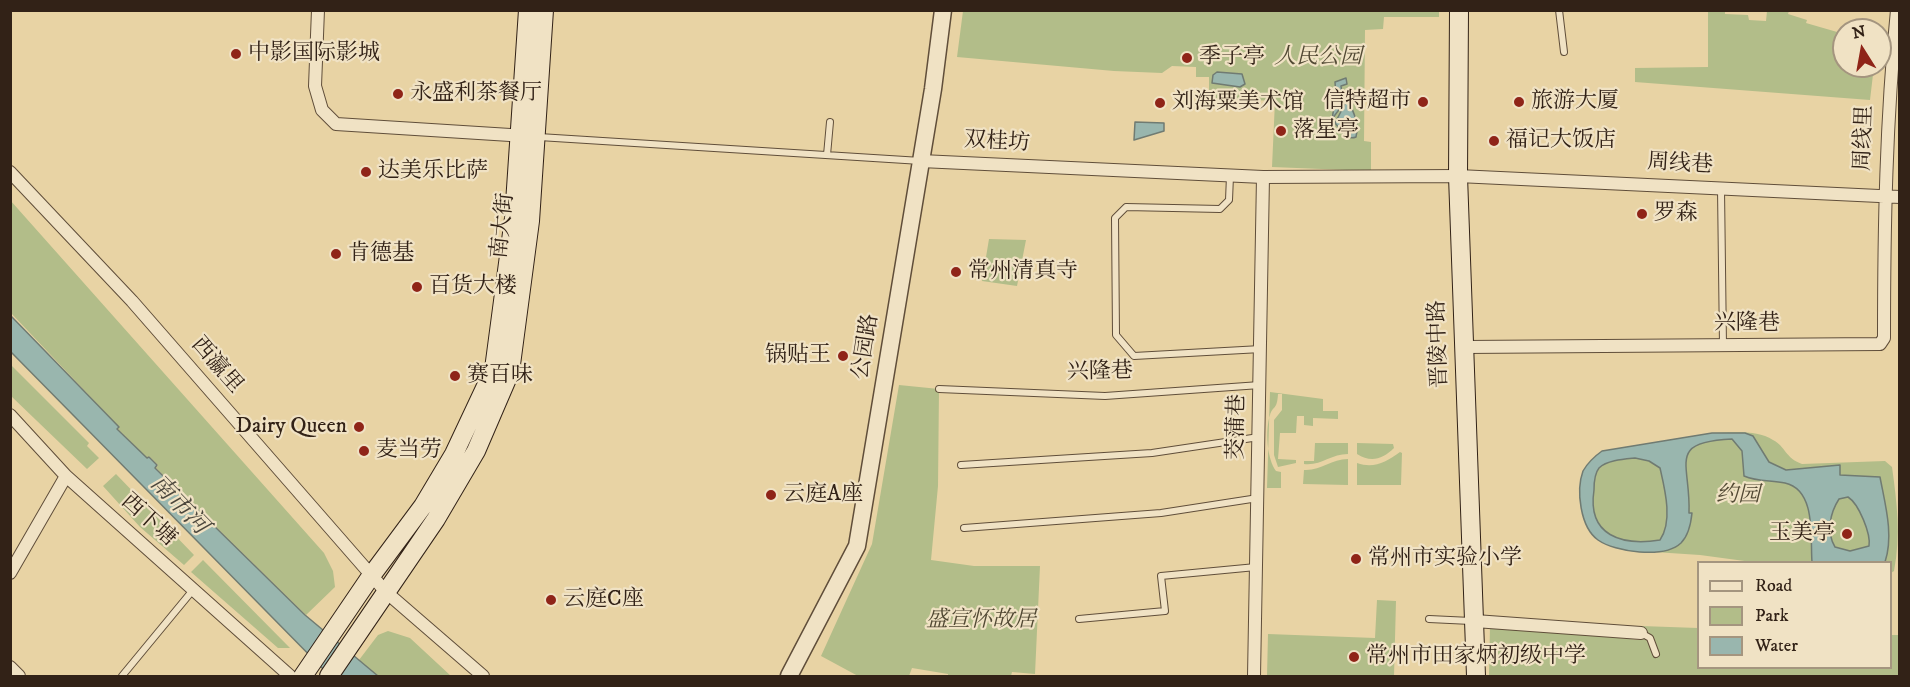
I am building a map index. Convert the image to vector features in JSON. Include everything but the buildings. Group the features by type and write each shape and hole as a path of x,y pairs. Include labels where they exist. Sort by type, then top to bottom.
{"main road":[{"name":"南大街","path":"329,676 353,644 436,519 476,451 510,372 530,221 528,10"},
{"name":"南大街","path":"306,672 371,576 423,506 454,454 494,369 544,10"},
{"name":"晋陵中路","path":"1459,10 1458,176 1476,676"}],"street":[{"path":"318,10 315,86 322,110 336,124 528,136"},
{"name":"公园路","path":"789,676 857,546 921,161 943,10"},
{"name":"周线里","path":"1884,195 1894,89 1897,10"},
{"name":"双桂坊","path":"921,161 1263,177 1458,176"},
{"name":"西瀛里","path":"10,172 132,301 386,592 483,676"},
{"name":"周线巷","path":"1458,176 1899,197"},
{"name":"茭蒲巷","path":"1254,676 1263,177"},
{"name":"兴隆巷","path":"1465,347 1880,344 1884,338 1884,195"},
{"name":"西下塘","path":"10,415 66,476 290,676"},
{"path":"10,573 66,476"},
{"path":"1475,621 1641,633"},
{"path":"10,667 19,676"}],"lane":[{"path":"1559,10 1564,52"},
{"path":"828,155 830,122"},
{"name":"双桂坊","path":"528,136 921,161"},
{"path":"1230,176 1229,200 1220,209 1126,207 1115,218 1116,335 1134,356 1261,349"},
{"path":"1721,188 1723,346"},
{"name":"兴隆巷","path":"939,389 1105,396 1260,385"},
{"path":"961,465 1152,453 1259,436"},
{"path":"964,528 1161,513 1258,498"},
{"path":"1079,619 1165,611 1161,576 1256,567"},
{"path":"122,676 193,590"},
{"path":"1429,619 1475,621"},
{"path":"1641,633 1650,638 1656,654"}],"green space":[{"name":"人民公园","path":"963,11 1439,11 1439,17 1384,17 1383,29 1365,30 1364,141 1371,142 1371,171 1272,167 1275,101 1209,98 1209,77 1196,77 1196,67 1172,66 1162,73 1114,71 957,57"},
{"path":"1708,11 1725,11 1725,14 1748,15 1749,20 1766,21 1767,11 1789,11 1788,14 1807,20 1806,23 1832,31 1832,78 1873,78 1870,100 1635,82 1635,68 1708,67"},
{"path":"10,200 324,553 333,571 335,587 306,615 156,468 158,465 149,456 147,458 118,429 119,427 11,313"},
{"path":"989,239 1026,240 1017,286 982,281"},
{"path":"11,365 89,443 87,446 99,458 87,469 11,396"},
{"name":"盛宣怀故居","path":"899,385 939,389 938,486 931,560 974,566 1040,566 1035,674 1012,672 1011,676 948,676 948,674 912,668 909,676 858,676 821,656 872,544"},
{"path":"1270,392 1323,399 1323,411 1338,411 1338,419 1313,418 1313,426 1304,425 1304,416 1297,416 1296,433 1280,433 1278,459 1296,460 1296,463 1278,467 1274,455 1274,420 1282,410 1282,394 1278,394 1277,403 1269,418"},
{"name":"约园","path":"1743,432 1766,437 1777,443 1796,462 1802,464 1885,461 1892,467 1897,506 1898,532 1894,571 1892,572 1892,561 1745,561 1700,555 1624,550 1598,540 1587,526 1580,484 1584,469 1602,451 1712,433"},
{"path":"1315,443 1348,443 1348,454 1304,464 1304,461 1314,461"},
{"path":"1357,443 1393,444 1394,448 1386,455 1372,459 1357,454"},
{"path":"1268,448 1273,466 1276,471 1281,472 1281,488 1267,488"},
{"path":"1402,453 1401,485 1357,485 1357,463 1380,464"},
{"path":"1348,459 1348,485 1303,484 1304,470 1316,469"},
{"path":"116,474 194,555 184,565 140,527 103,486"},
{"path":"203,560 290,648 278,648 191,572"},
{"name":"常州市田家炳初级中学","path":"1377,600 1396,601 1394,676 1267,676 1268,634 1375,638"},
{"path":"1490,626 1640,640 1641,626 1697,628 1697,669 1892,669 1892,635 1899,635 1899,676 1489,676"},
{"path":"388,631 410,638 451,676 378,676 359,660 378,635"}],"water":[{"path":"1217,72 1242,74 1245,84 1240,87 1212,83 1213,75"},
{"path":"1346,78 1347,84 1341,86 1344,103 1332,119 1336,96 1335,82"},
{"path":"1347,100 1356,122 1356,137 1352,138 1344,134 1335,123"},
{"path":"1135,122 1164,123 1164,131 1134,140"},
{"name":"南市河","path":"10,315 119,427 117,429 157,465 155,468 305,615 378,676 330,676 11,352"},
{"path":"1712,433 1745,433 1753,436 1769,462 1786,470 1840,465 1840,475 1880,477 1889,530 1885,561 1812,561 1810,517 1802,495 1785,483 1744,476 1742,451 1732,439 1711,441 1698,445 1690,451 1686,468 1689,513 1692,513 1688,533 1681,543 1673,548 1652,552 1616,548 1598,540 1583,517 1580,498 1581,479 1583,471 1602,451","holes":["1635,458 1649,461 1660,468 1666,495 1667,515 1664,532 1660,540 1621,539 1602,528 1596,518 1593,506 1596,475 1602,465 1621,459","1848,497 1860,512 1866,527 1869,546 1850,551 1835,547 1830,529 1831,516 1839,499"]}],"place":[{"name":"中影国际影城","path":"236,54"},
{"name":"季子亭","path":"1187,58"},
{"name":"永盛利茶餐厅","path":"398,94"},
{"name":"信特超市","path":"1423,102"},
{"name":"旅游大厦","path":"1519,102"},
{"name":"刘海粟美术馆","path":"1160,103"},
{"name":"落星亭","path":"1281,131"},
{"name":"福记大饭店","path":"1494,141"},
{"name":"达美乐比萨","path":"366,172"},
{"name":"罗森","path":"1642,214"},
{"name":"肯德基","path":"336,254"},
{"name":"常州清真寺","path":"956,272"},
{"name":"百货大楼","path":"417,287"},
{"name":"锅贴王","path":"843,356"},
{"name":"赛百味","path":"455,376"},
{"name":"Dairy Queen","path":"359,427"},
{"name":"麦当劳","path":"364,451"},
{"name":"云庭A座","path":"771,495"},
{"name":"玉美亭","path":"1847,534"},
{"name":"常州市实验小学","path":"1356,559"},
{"name":"云庭C座","path":"551,600"},
{"name":"常州市田家炳初级中学","path":"1354,657"}]}
